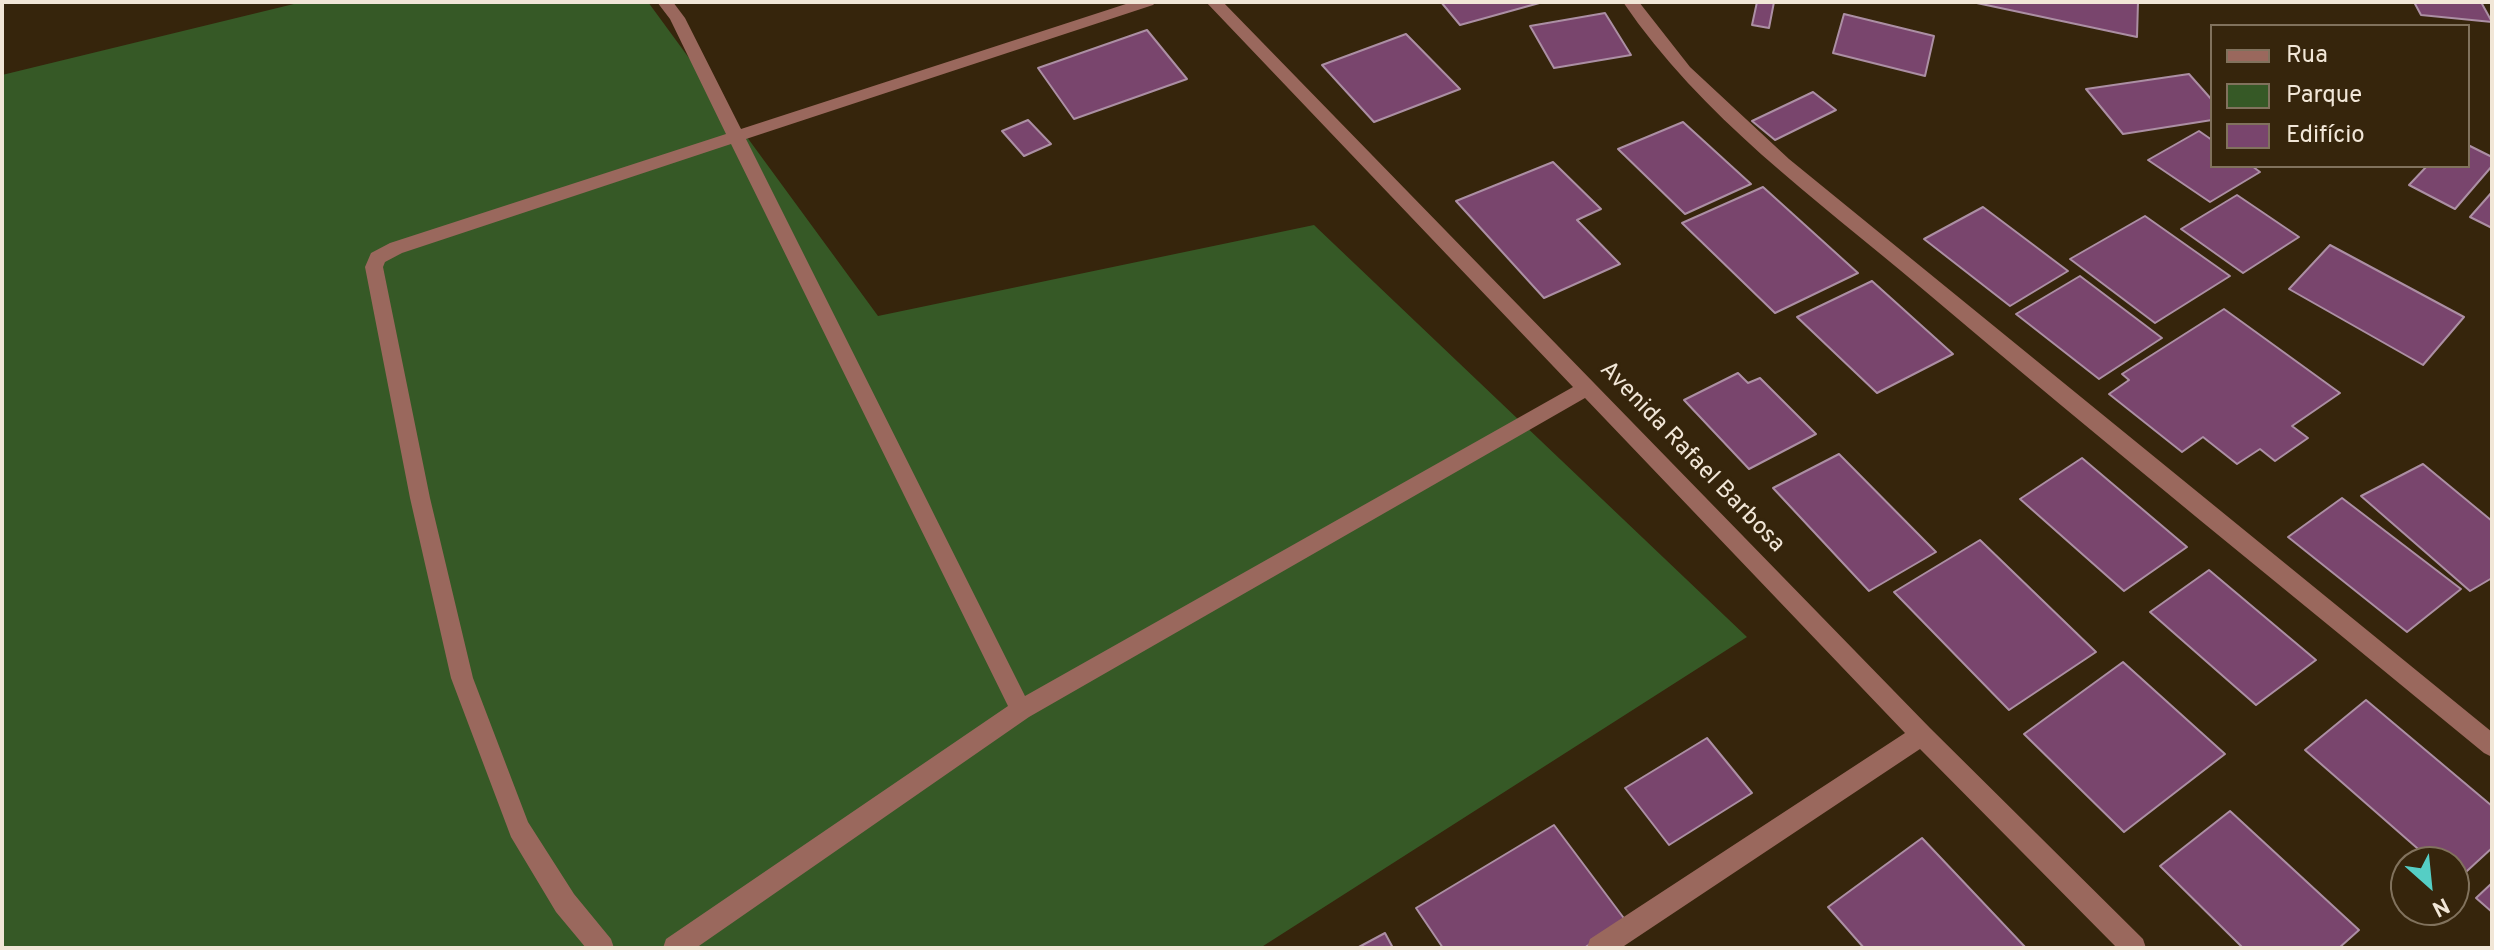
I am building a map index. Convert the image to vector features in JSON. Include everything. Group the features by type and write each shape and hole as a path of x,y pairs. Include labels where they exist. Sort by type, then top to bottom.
{"street":[{"path":"665,2 677,18 1021,710"},
{"path":"602,948 565,903 519,829 462,678 420,498 374,267 383,252 1148,2"},
{"name":"Avenida Rafael Barbosa","path":"1214,2 1922,735 2134,948"},
{"path":"1631,2 1645,24 1708,96 1933,288 2492,746"},
{"path":"675,948 1021,710 1587,388"},
{"path":"1599,948 1922,735"}],"green space":[{"path":"302,2 648,2 878,316 1314,225 1747,637 1260,948 2,948 2,75"}],"building":[{"path":"1441,2 1543,2 1460,25"},
{"path":"1757,2 1774,2 1769,28 1752,25"},
{"path":"1972,2 2138,2 2137,37"},
{"path":"2414,2 2481,2 2492,22 2421,15"},
{"path":"1605,13 1631,55 1554,68 1530,26"},
{"path":"1844,14 1934,36 1925,76 1833,53"},
{"path":"1147,30 1187,79 1074,119 1038,68"},
{"path":"1406,34 1460,89 1374,122 1322,65"},
{"path":"2189,74 2210,98 2210,120 2123,134 2086,89"},
{"path":"1813,92 1836,110 1775,140 1752,121"},
{"path":"1028,120 1051,144 1024,156 1002,131"},
{"path":"1683,122 1751,184 1685,214 1618,149"},
{"path":"2199,131 2210,139 2210,168 2255,168 2260,172 2210,202 2148,160"},
{"path":"2470,146 2492,157 2492,166 2455,209 2409,185 2425,168 2470,168"},
{"path":"1553,162 1601,209 1577,220 1620,264 1544,298 1456,201"},
{"path":"1763,187 1858,273 1775,313 1682,223"},
{"path":"2492,192 2492,228 2470,217"},
{"path":"2237,195 2299,237 2243,273 2181,229"},
{"path":"1983,207 2068,271 2010,306 1924,239"},
{"path":"2145,216 2230,276 2155,323 2070,259"},
{"path":"2330,245 2464,317 2423,365 2289,289"},
{"path":"2080,276 2162,338 2099,379 2016,314"},
{"path":"1872,281 1953,354 1877,393 1797,317"},
{"path":"2224,309 2340,393 2292,426 2308,438 2275,461 2260,449 2237,464 2203,437 2182,452 2109,394 2129,380 2122,374"},
{"path":"1738,373 1748,383 1760,378 1816,434 1749,469 1684,400"},
{"path":"1839,454 1936,552 1869,591 1773,488"},
{"path":"2082,458 2187,547 2124,591 2020,499"},
{"path":"2423,464 2492,521 2492,578 2470,591 2361,496"},
{"path":"2342,498 2461,589 2407,632 2288,537"},
{"path":"1980,540 2096,652 2009,710 1894,592"},
{"path":"2209,570 2316,660 2256,705 2150,612"},
{"path":"2123,662 2225,754 2124,832 2024,734"},
{"path":"2366,700 2492,806 2492,848 2470,868 2470,846 2415,846 2305,750"},
{"path":"1707,738 1752,793 1669,845 1625,788"},
{"path":"2230,811 2359,930 2339,948 2243,948 2160,866"},
{"path":"1554,825 1626,921 1584,948 1443,948 1416,908"},
{"path":"1922,838 2026,948 1864,948 1828,907"},
{"path":"2492,883 2492,912 2476,898"},
{"path":"1385,933 1393,948 1357,948"}]}
